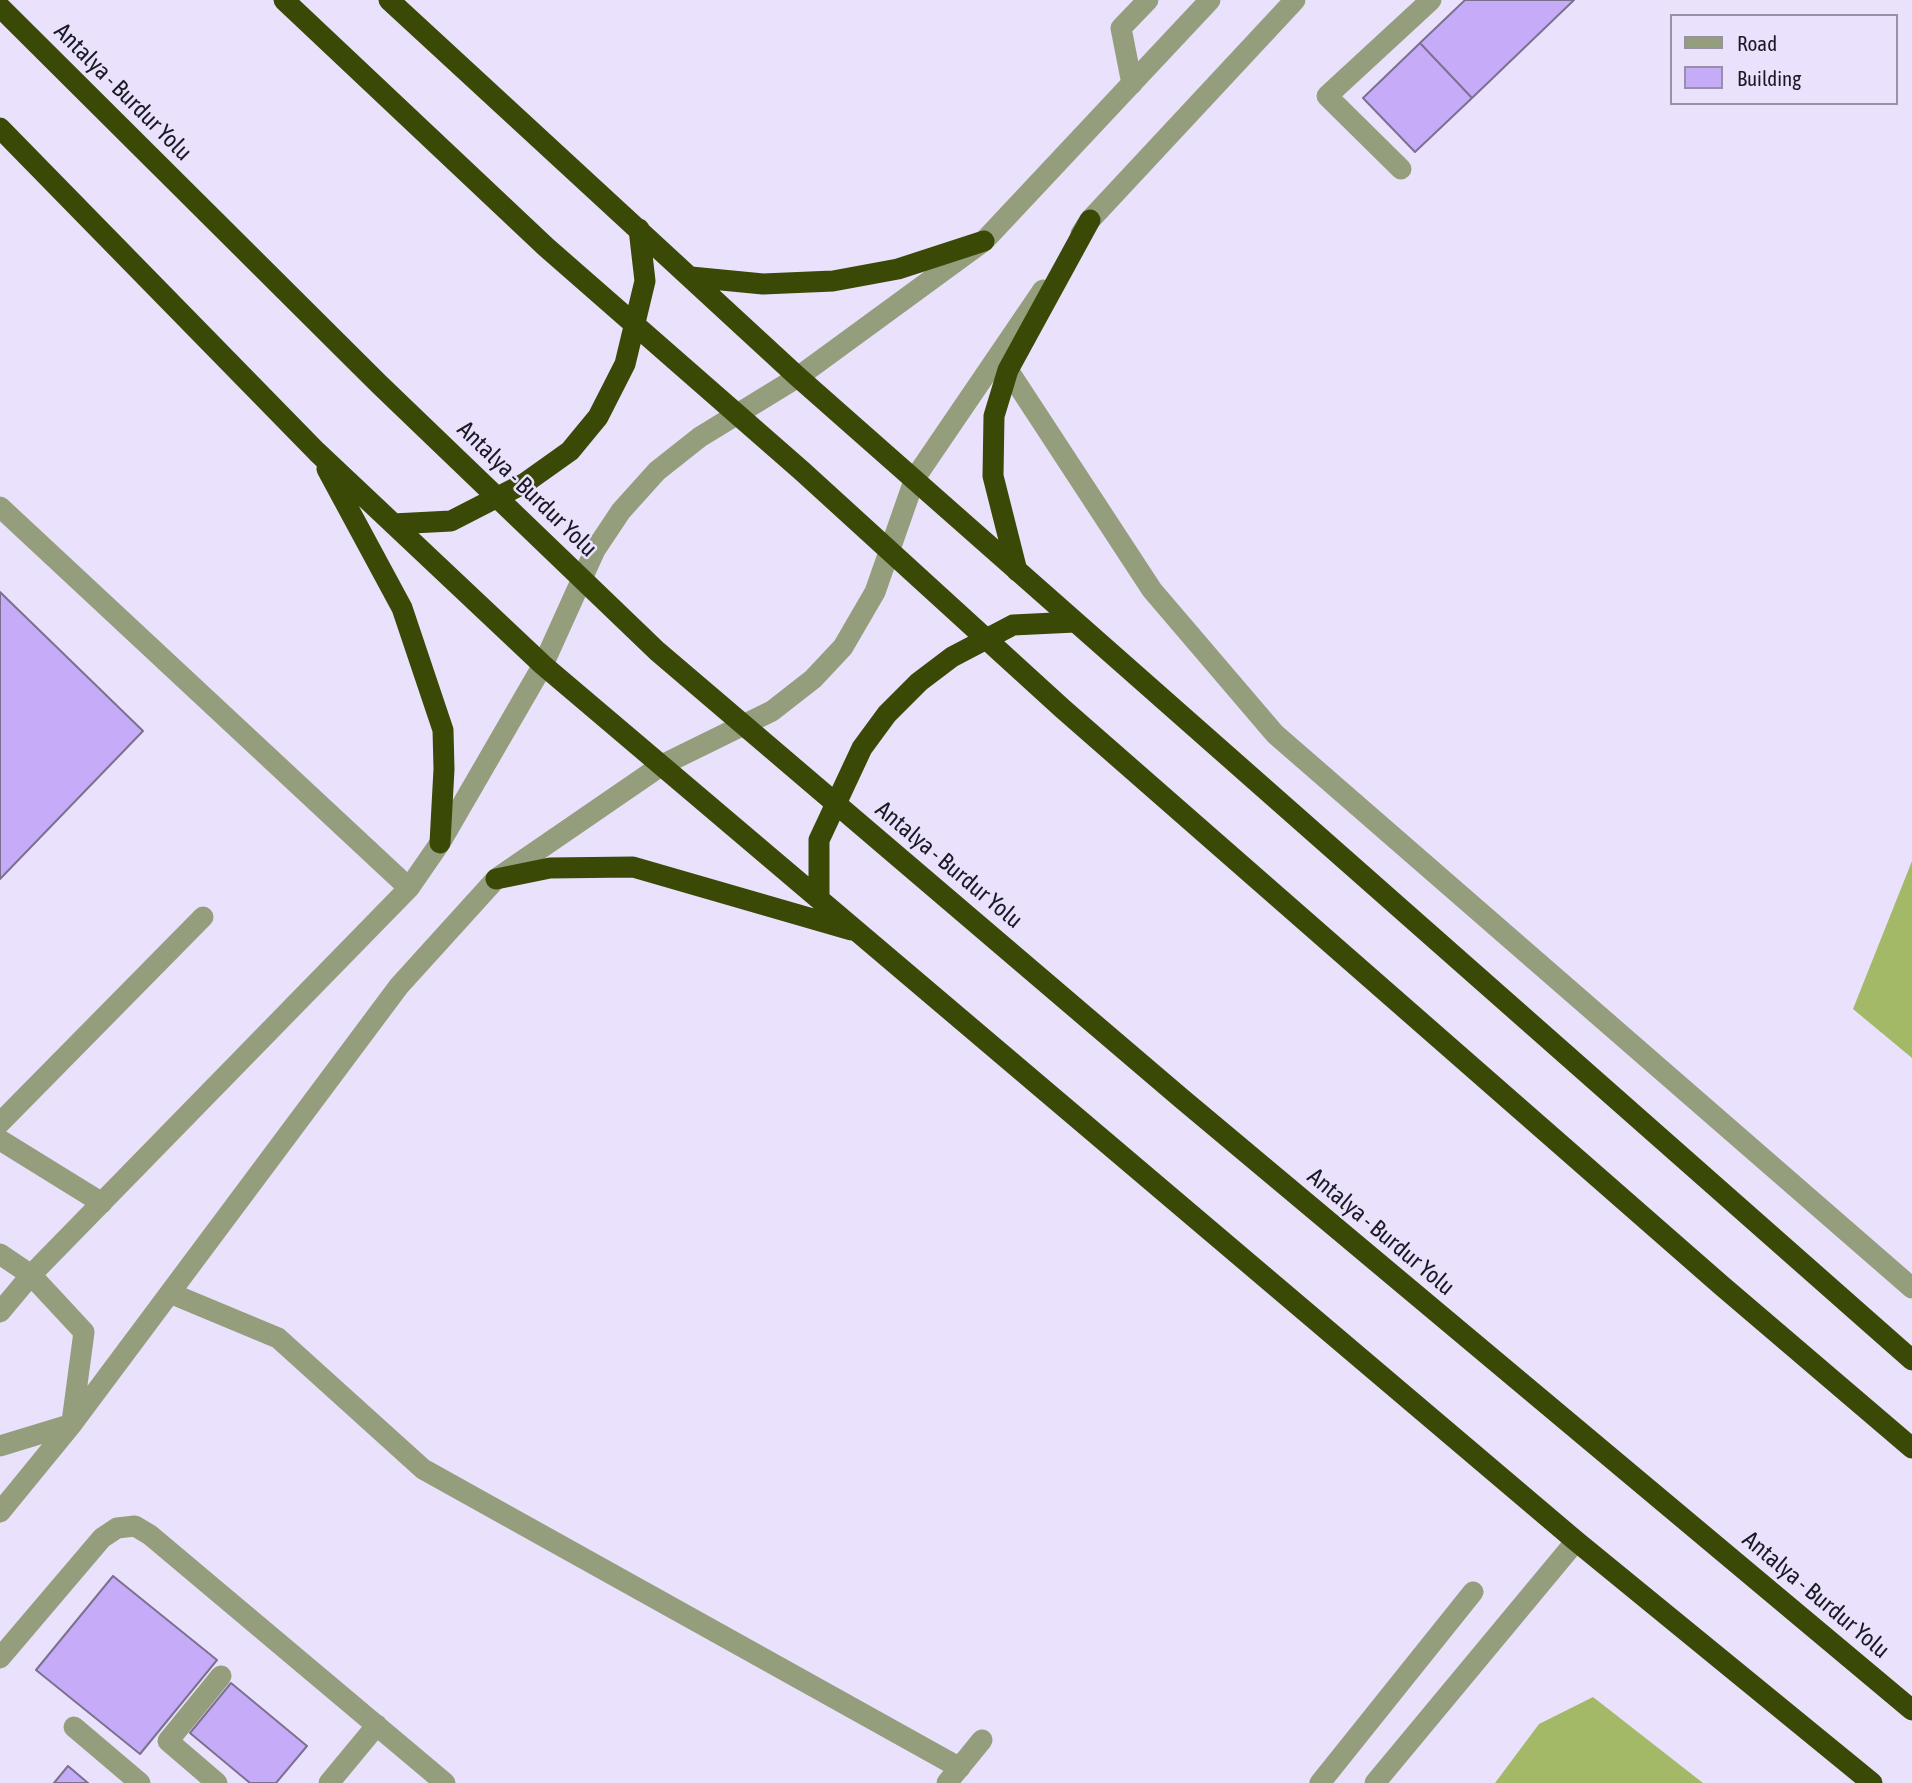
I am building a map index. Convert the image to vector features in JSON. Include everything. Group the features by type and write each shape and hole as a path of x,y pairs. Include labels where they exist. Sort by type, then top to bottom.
{"highway":[{"path":"284,0 546,247 802,471 1063,709 1721,1285 1912,1448"},
{"path":"389,0 798,377 1912,1360"},
{"name":"Antalya - Burdur Yolu","path":"0,7 379,384 657,650 1181,1098 1912,1710"},
{"path":"0,128 317,452 543,665 1576,1541 1872,1783"},
{"path":"1017,571 993,476 994,416 1008,370 1090,220"},
{"path":"393,524 452,521 525,483 570,451 598,417 625,364 645,281 639,229"},
{"path":"691,278 763,284 834,281 898,269 984,241"},
{"path":"317,452 402,608 443,730 440,843"},
{"path":"819,897 819,841 862,748 887,714 919,682 952,657 1013,625 1075,622"},
{"path":"496,879 550,867 633,867 861,933"}],"street":[{"path":"1132,84 1121,28 1148,0"},
{"path":"0,1312 31,1275 409,888 440,843 543,665 595,550 621,511 657,471 700,437 798,377 984,241 1210,0"},
{"path":"0,1512 72,1424 399,986 496,879 662,765 772,711 813,679 842,647 875,592 915,478 1090,220 1295,0"},
{"path":"1401,169 1327,96 1431,0"},
{"path":"1008,370 1153,590 1275,734 1912,1288"},
{"path":"0,507 409,888"},
{"path":"0,1123 203,917"},
{"path":"0,1140 102,1203"},
{"path":"0,1254 31,1275 83,1332 72,1424"},
{"path":"170,1293 278,1338 423,1469 954,1775 982,1740"},
{"path":"0,1446 72,1424"},
{"path":"0,1658 102,1538 117,1528 135,1527 150,1535 445,1783"},
{"path":"1375,1783 1576,1541"},
{"path":"1320,1783 1473,1592"},
{"path":"217,1783 167,1741 222,1676"},
{"path":"329,1783 377,1725"},
{"path":"74,1727 140,1783"}],"green space":[{"path":"1912,861 1912,1058 1853,1009"},
{"path":"1593,1697 1703,1783 1495,1783 1539,1724"}],"building":[{"path":"1465,0 1574,0 1472,98 1420,43"},
{"path":"1420,43 1472,98 1415,152 1363,98"},
{"path":"0,592 143,731 0,879"},
{"path":"113,1576 217,1660 140,1754 36,1670"},
{"path":"231,1683 307,1746 276,1783 250,1783 190,1733"},
{"path":"68,1766 88,1783 54,1783"}]}
